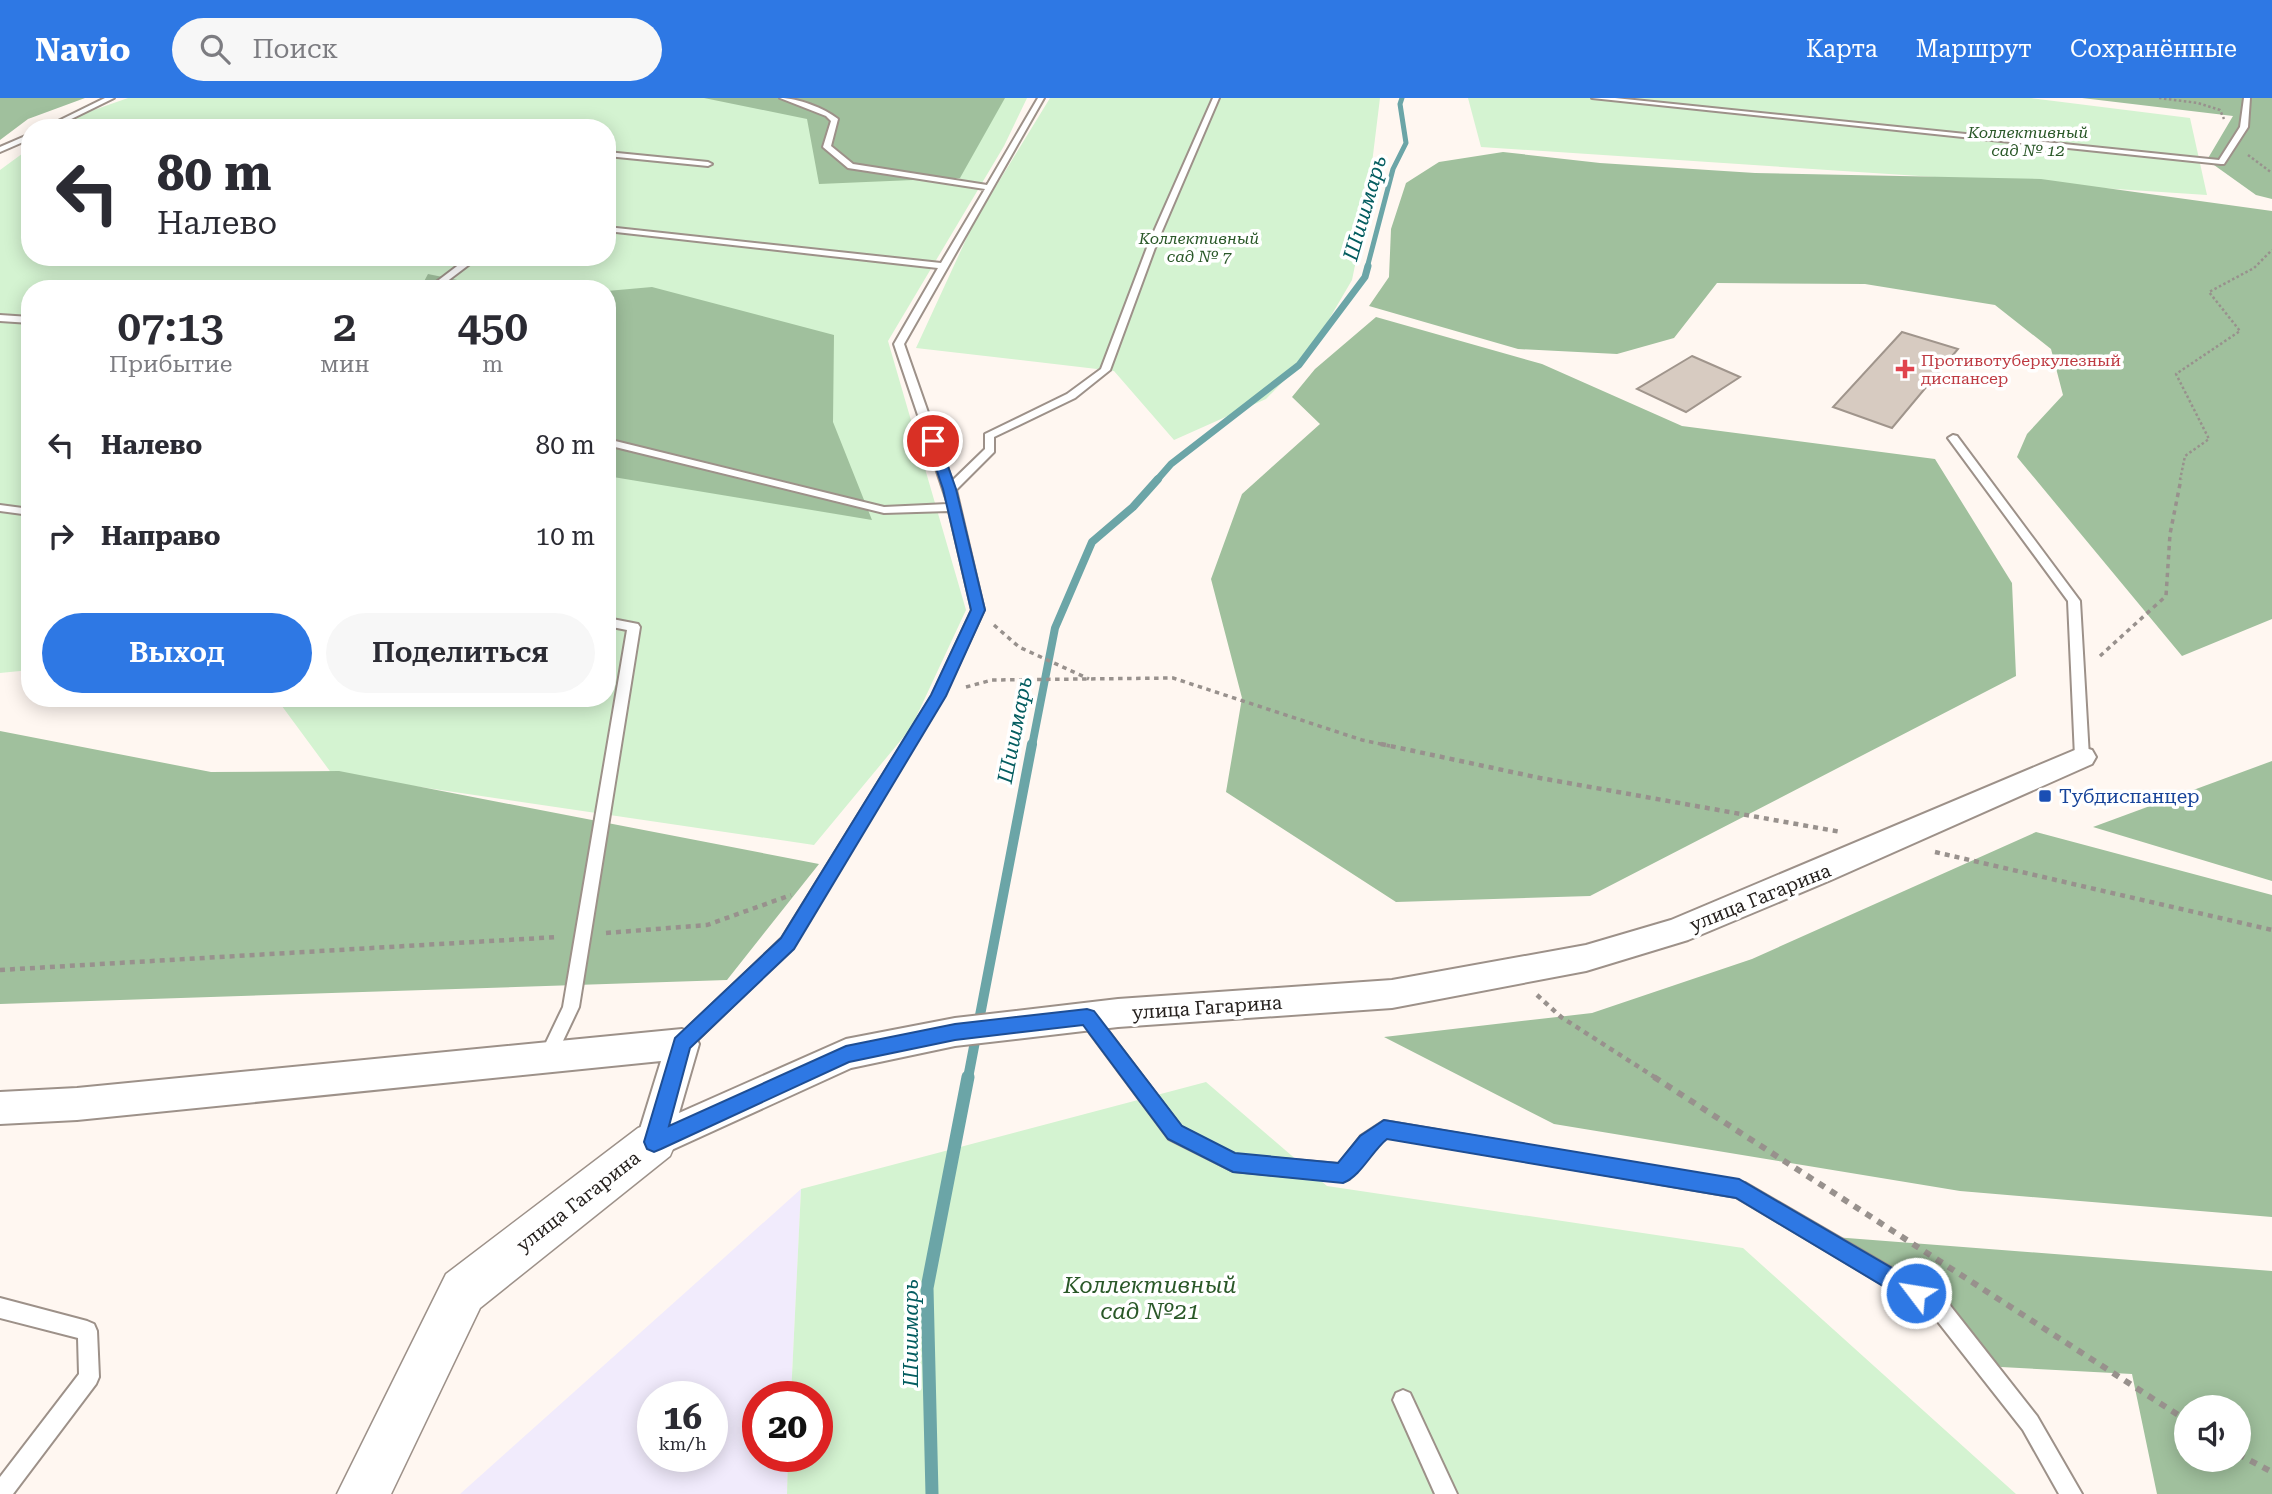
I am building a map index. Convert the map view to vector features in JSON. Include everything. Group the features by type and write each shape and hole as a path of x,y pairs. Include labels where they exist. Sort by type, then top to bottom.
{"street":[{"name":"улица Гагарина","path":"363,1494 463,1291 654,1142 846,1054 960,1031 1086,1014 1392,994 1586,958 1677,930 1889,842 2082,757"},
{"path":"0,1108 77,1104 682,1044 654,1142"}],"lane":[{"path":"66,119 111,98"},
{"path":"783,98 828,115 835,121 827,147 850,166 988,187"},
{"path":"682,1044 787,943 938,696 978,610 950,489 899,344 1041,98"},
{"path":"950,489 990,450 989,436 1071,396 1105,369 1152,245 1216,98"},
{"path":"1595,98 2221,162 2244,127 2247,98"},
{"path":"0,150 21,140"},
{"path":"616,155 708,164"},
{"path":"616,230 943,266"},
{"path":"443,280 463,266"},
{"path":"0,318 21,319"},
{"path":"1953,438 2074,601 2082,757"},
{"path":"616,444 884,510 954,507"},
{"path":"0,508 21,511"},
{"path":"547,1057 571,1007 634,627 616,624"},
{"path":"1086,1014 1175,1133 1233,1163 1343,1174 1367,1142 1384,1129 1739,1189 1938,1306 2031,1423 2071,1494"},
{"path":"0,1308 87,1331 89,1377 0,1494"},
{"path":"1403,1401 1446,1494"}],"path":[{"path":"2094,662 2166,596 2170,534 2185,456 2209,439 2176,374 2239,331 2209,292 2255,268 2272,250"},
{"path":"978,610 1019,647 1091,680"},
{"path":"938,696 992,680 1173,678 1362,740 1540,778 1787,820 2272,930"},
{"path":"0,970 583,935 707,925 824,883"},
{"path":"1511,972 1562,1017 2174,1412"},
{"path":"2251,1461 2272,1472"}],"shaded area":[{"path":"801,1189 792,1381 742,1381 742,1472 788,1472 787,1494 460,1494"}],"green space":[{"path":"0,98 85,98 28,119 21,119 21,124 0,140"},
{"path":"128,98 1027,98 1004,146 888,341 966,610 911,728 814,845 332,774 283,707 616,707 616,280 21,280 21,671 0,673 0,170 21,155 21,266 616,266 616,119 71,118"},
{"path":"704,98 1005,98 960,178 819,184 807,119"},
{"name":"Коллективный сад № 7","path":"1050,98 1380,98 1366,212 1352,280 1307,357 1266,399 1174,440 1114,371 916,348 974,222"},
{"name":"Коллективный сад № 12","path":"1468,98 2031,98 2190,118 2207,195 1481,147"},
{"path":"2082,98 2272,98 2272,199 2256,195 2207,160 2233,116"},
{"path":"1503,152 1600,163 1755,173 2041,179 2272,211 2272,619 2182,656 2017,457 2027,434 2063,395 2051,349 1995,305 1865,284 1717,283 1674,338 1617,354 1518,349 1369,306 1389,277 1391,229 1406,183 1439,162"},
{"path":"428,274 457,280 425,280"},
{"path":"652,287 834,335 833,422 872,520 616,477 616,290"},
{"path":"1376,317 1542,364 1682,426 1935,459 2012,583 2016,676 1590,896 1396,902 1226,792 1242,698 1211,579 1242,494 1320,424 1292,397 1315,369"},
{"path":"0,731 211,772 339,771 819,864 727,980 0,1004"},
{"path":"2272,761 2272,881 2093,827"},
{"path":"2036,832 2272,895 2272,1217 1960,1191 1554,1124 1384,1037 1592,1013 1752,959"},
{"name":"Коллективный сад №21","path":"1206,1082 1327,1186 1743,1248 2016,1494 787,1494 788,1472 833,1472 833,1381 792,1381 801,1189"},
{"path":"1834,1237 2272,1271 2272,1494 2157,1494 2132,1374 2001,1367"}],"building":[{"path":"1902,332 1958,349 1892,428 1833,407"},
{"path":"1692,356 1740,377 1686,412 1637,389"}],"waterway":[{"name":"Шишмарь","path":"1367,268 1393,169 1406,143 1400,104 1402,98"},
{"name":"Шишмарь","path":"1157,480 1171,464 1299,365 1365,277 1368,266"},
{"name":"Шишмарь","path":"1032,746 1055,628 1092,542 1133,507 1158,479"},
{"name":"Шишмарь","path":"968,1078 1032,744"},
{"name":"Шишмарь","path":"932,1494 927,1288 968,1077"}],"place":[{"name":"Противотуберкулезный диспансер","path":"1905,369"},
{"name":"Тубдиспанцер","path":"2045,796"}],"route":[{"path":"933,441 950,489 978,610 938,696 787,943 682,1044 654,1142 846,1054 955,1032 1087,1017 1175,1133 1233,1163 1343,1174 1367,1142 1384,1129 1739,1189 1916,1293"}]}
